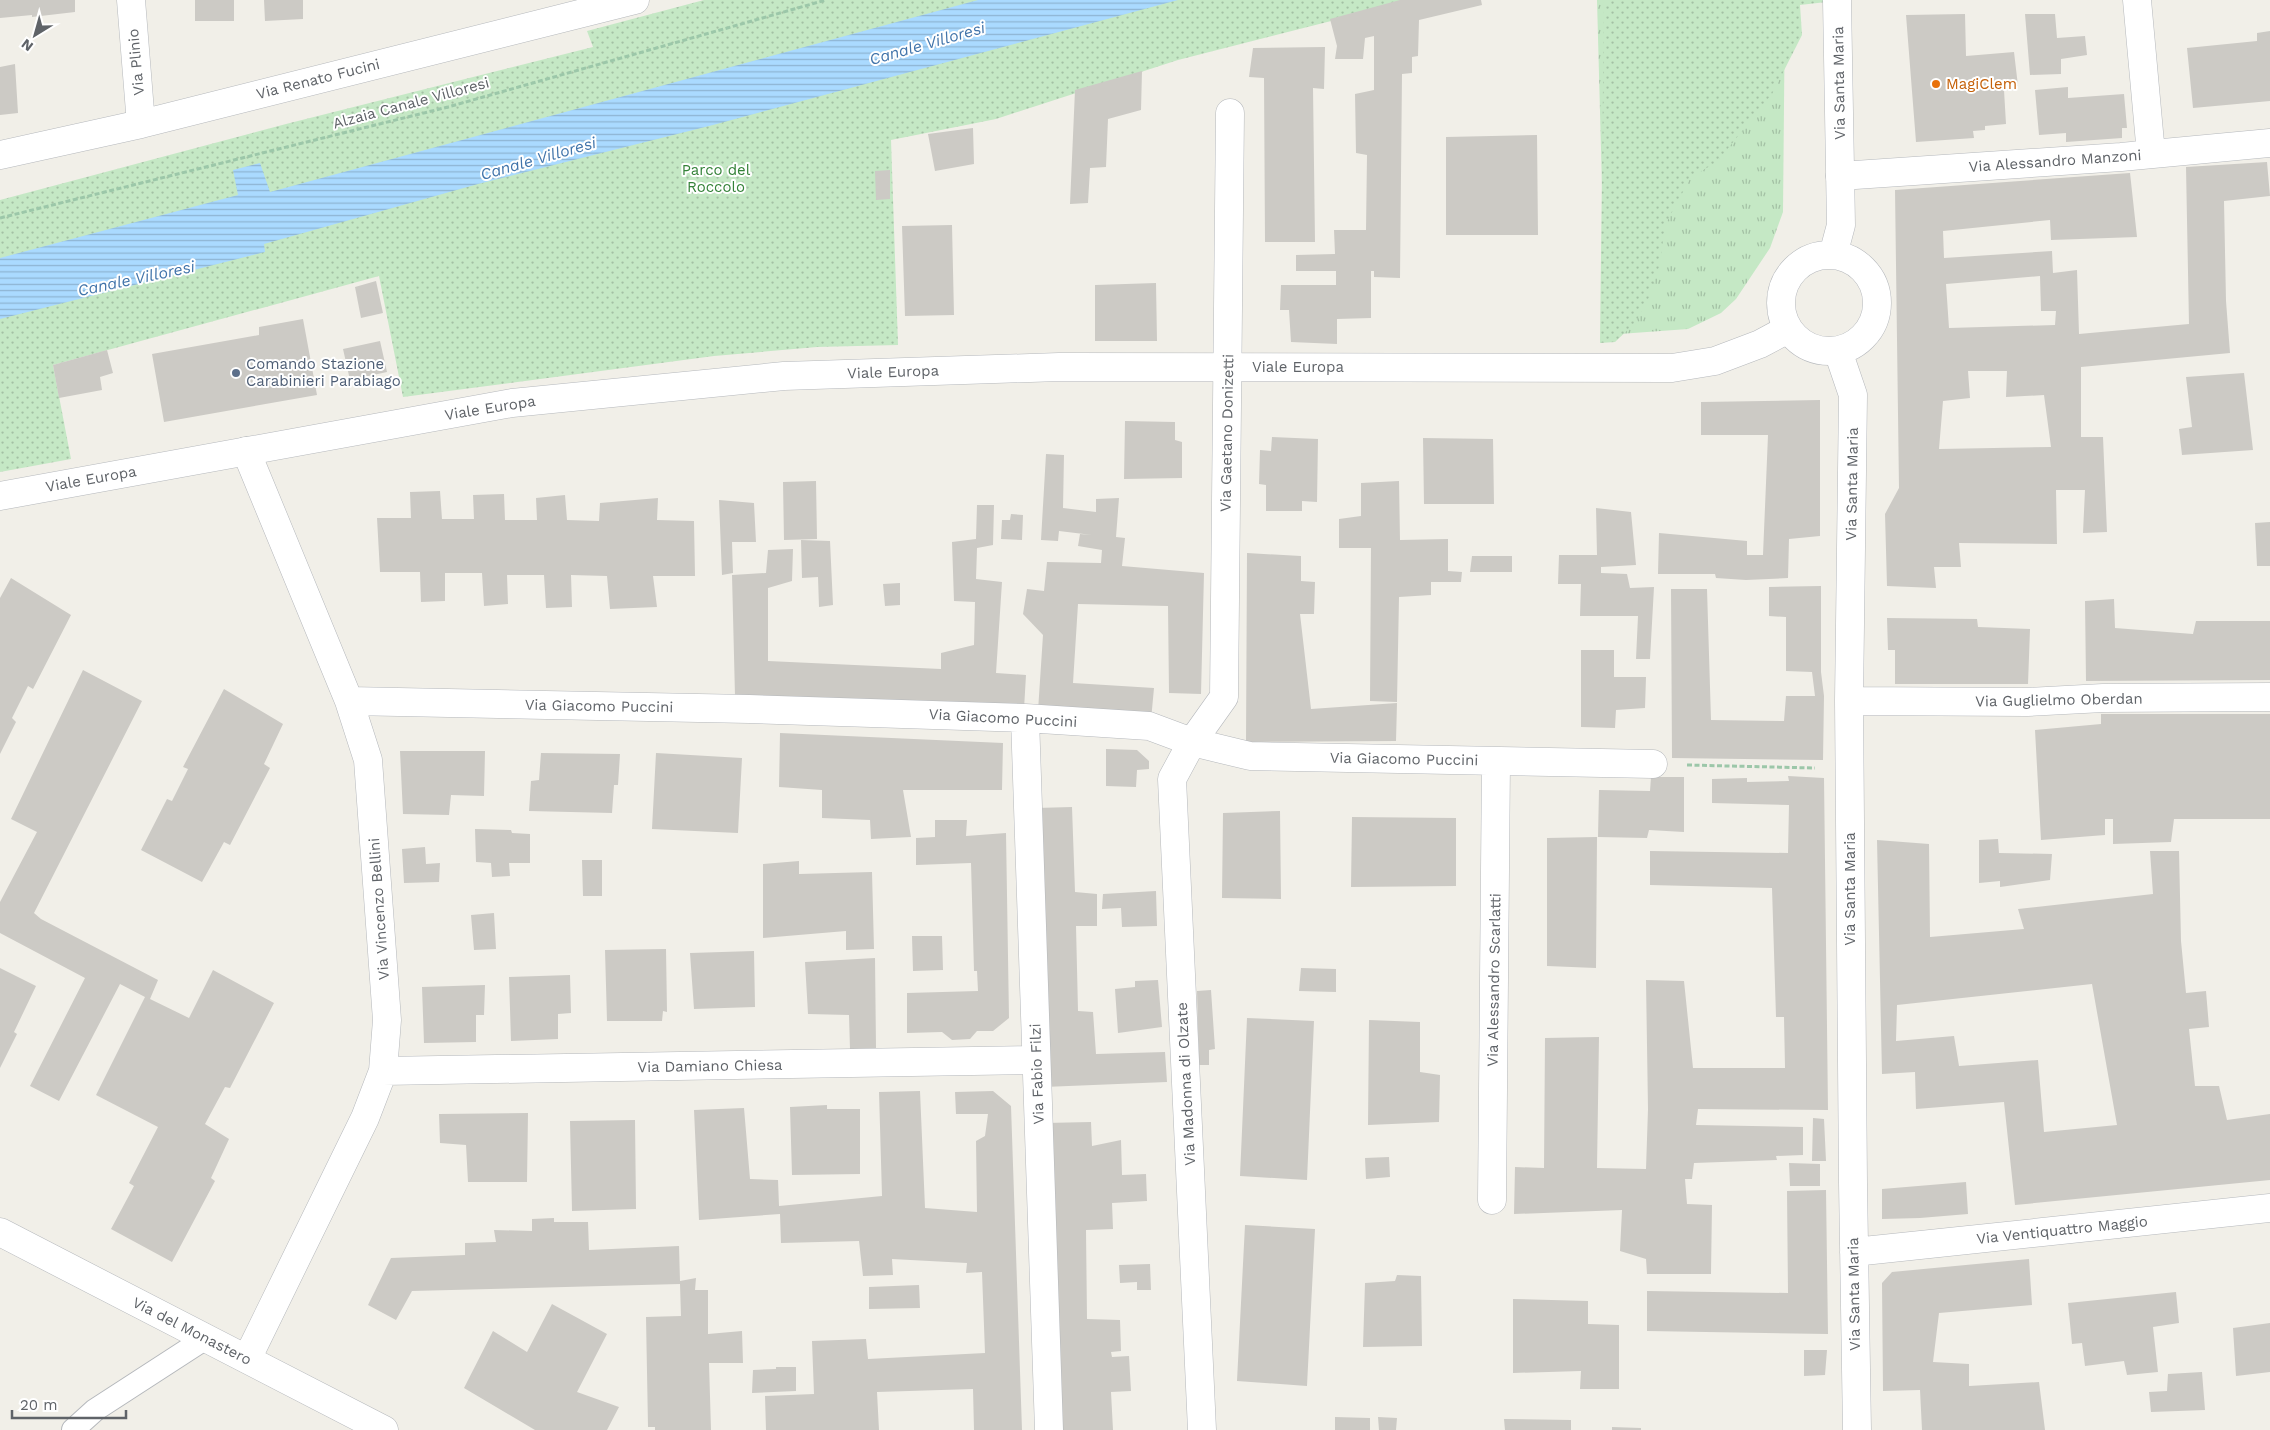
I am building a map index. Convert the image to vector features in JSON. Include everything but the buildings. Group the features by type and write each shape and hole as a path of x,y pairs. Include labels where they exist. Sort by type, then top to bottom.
{"street":[{"name":"Via Plinio","path":"131,0 141,124"},
{"name":"Via Renato Fucini","path":"0,155 141,124 635,0"},
{"name":"Via Santa Maria","path":"1833,255 1841,225 1837,0"},
{"path":"2137,0 2151,154"},
{"name":"Via Gaetano Donizetti","path":"1192,742 1224,697 1230,113"},
{"name":"Via Alessandro Manzoni","path":"1840,176 2151,154 2270,143"},
{"path":"1833,255 1849,259 1864,268 1874,282 1878,303 1875,320 1867,334 1854,345 1838,351 1815,350 1800,341 1788,329 1782,313 1781,299 1786,282 1795,269 1809,259 1833,255"},
{"name":"Viale Europa","path":"0,496 512,403 784,376 1059,367 1672,368 1715,361 1760,344 1788,329"},
{"name":"Via Santa Maria","path":"1838,351 1853,395 1849,701 1857,1430"},
{"name":"Via Vincenzo Bellini","path":"246,451 349,701 368,760 387,1020 383,1071 365,1118 247,1360"},
{"name":"Via Guglielmo Oberdan","path":"1849,701 2027,702 2103,698 2270,697"},
{"name":"Via Giacomo Puccini","path":"349,701 740,709 1025,718 1149,726 1192,742 1250,756 1653,764"},
{"name":"Via Fabio Filzi","path":"1025,718 1049,1430"},
{"name":"Via Madonna di Olzate","path":"1192,742 1172,779 1202,1430"},
{"name":"Via Alessandro Scarlatti","path":"1492,1200 1496,761"},
{"name":"Via Damiano Chiesa","path":"383,1071 1036,1060"},
{"name":"Via Ventiquattro Maggio","path":"1854,1252 2270,1208"},
{"name":"Via del Monastero","path":"0,1232 384,1430"}],"lane":[{"path":"73,1430 95,1410 206,1338"}],"path":[{"name":"Alzaia Canale Villoresi","path":"0,218 448,107 826,0"},
{"path":"1653,764 1850,769"}],"green space":[{"name":"Parco del Roccolo","path":"704,0 1414,0 1178,60 996,119 891,140 898,345 817,347 714,356 403,397 379,276 53,365 71,459 0,472 0,200 286,124 593,47 587,31"},
{"path":"1597,0 1785,0 1783,212 1770,248 1736,299 1721,313 1688,329 1606,335"},
{"path":"1604,0 1844,0 1800,5 1802,35 1772,94 1717,162 1691,177 1665,225 1660,264 1648,300 1635,323 1615,342 1600,343"}],"water":[{"name":"Canale Villoresi","path":"978,0 1178,0 713,125 478,184 264,244 265,252 0,319 0,258 238,195 233,170 260,163 270,192"}],"place":[{"name":"MagiClem","path":"1936,84"},
{"name":"Comando Stazione Carabinieri Parabiago","path":"236,373"}]}
